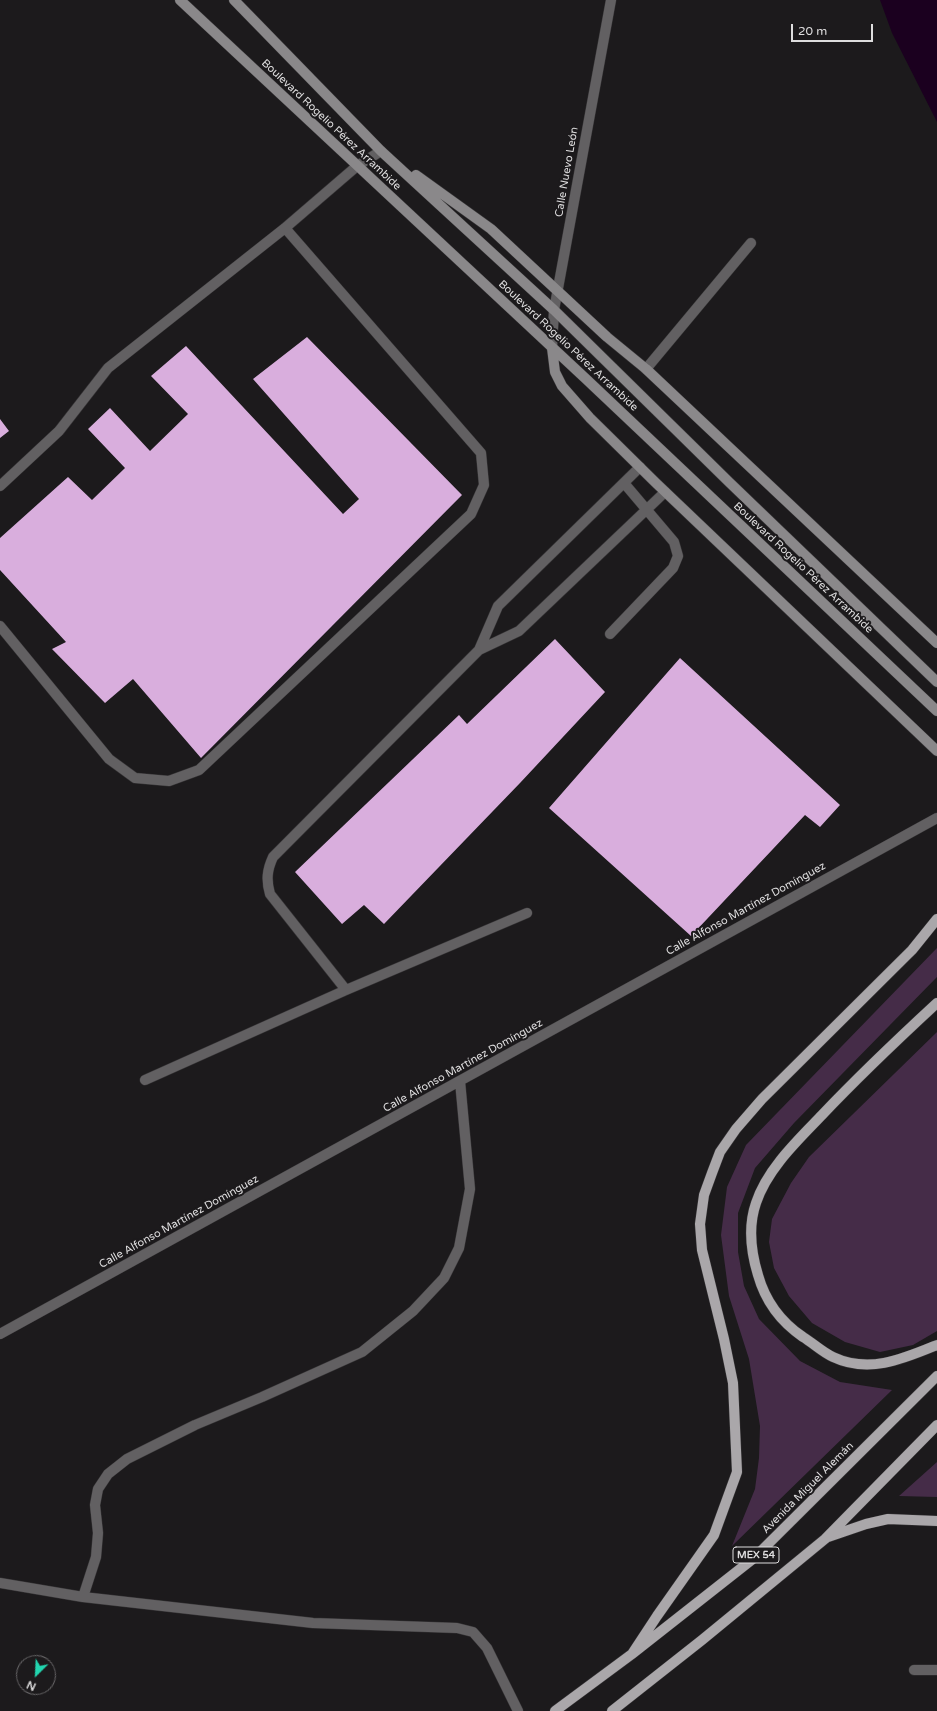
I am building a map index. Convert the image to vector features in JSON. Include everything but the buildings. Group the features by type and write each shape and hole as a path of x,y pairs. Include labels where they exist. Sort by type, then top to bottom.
{"main road":[{"name":"Boulevard Rogelio Pérez Arrambide","path":"180,0 585,378 937,711"},
{"name":"Boulevard Rogelio Pérez Arrambide","path":"234,0 381,151 554,310 730,483 937,682"},
{"path":"381,151 491,229 607,337 646,369 937,643"},
{"path":"552,348 554,372 562,386 590,418 665,492 937,751"},
{"path":"632,1654 714,1536 737,1472 733,1383 724,1339 702,1250 700,1224 704,1195 720,1152 736,1128 762,1098 912,950 937,919"},
{"path":"937,1003 867,1067 784,1157 768,1178 756,1203 751,1231 753,1261 761,1285 776,1313 790,1328 832,1357 869,1366 889,1363 937,1345"},
{"name":"Avenida Miguel Alemán","path":"555,1711 632,1654 754,1558 937,1376"},
{"name":"MEX 54","path":"612,1711 702,1640 825,1538 937,1425"},
{"path":"825,1538 866,1524 888,1519 937,1520"}],"street":[{"name":"Calle Nuevo León","path":"552,348 554,310 557,290 611,0"},
{"path":"0,486 59,431 108,368 285,228 357,166 381,151"},
{"path":"0,626 109,759 135,778 169,781 199,770 471,514 484,485 481,453 285,228"},
{"path":"646,369 751,243"},
{"path":"346,990 270,894 267,883 268,869 273,857 478,650 498,606 640,467"},
{"path":"610,634 674,568 678,556 674,542 647,508 624,483"},
{"path":"478,650 519,631 665,492"},
{"name":"Calle Alfonso Martínez Domínguez","path":"0,1334 937,818"},
{"path":"144,1080 346,990 527,913"},
{"path":"83,1597 96,1557 98,1533 95,1505 98,1489 108,1474 127,1459 195,1425 262,1398 362,1352 413,1311 444,1278 460,1248 470,1189 460,1081"},
{"path":"0,1583 83,1597 313,1623 457,1628 473,1632 487,1648 518,1711"},
{"path":"914,1670 937,1670"}],"shaded area":[{"path":"880,0 937,0 937,122 892,33"},
{"path":"937,948 937,977 794,1123 755,1168 738,1213 738,1252 744,1286 759,1319 800,1361 840,1382 892,1390 732,1546 755,1489 759,1458 760,1426 749,1359 729,1296 721,1235 727,1187 746,1145"},
{"path":"937,1032 937,1331 913,1345 880,1352 845,1342 812,1323 789,1296 774,1268 769,1242 772,1219 791,1183 809,1157"},
{"path":"937,1462 937,1497 899,1496"}]}
